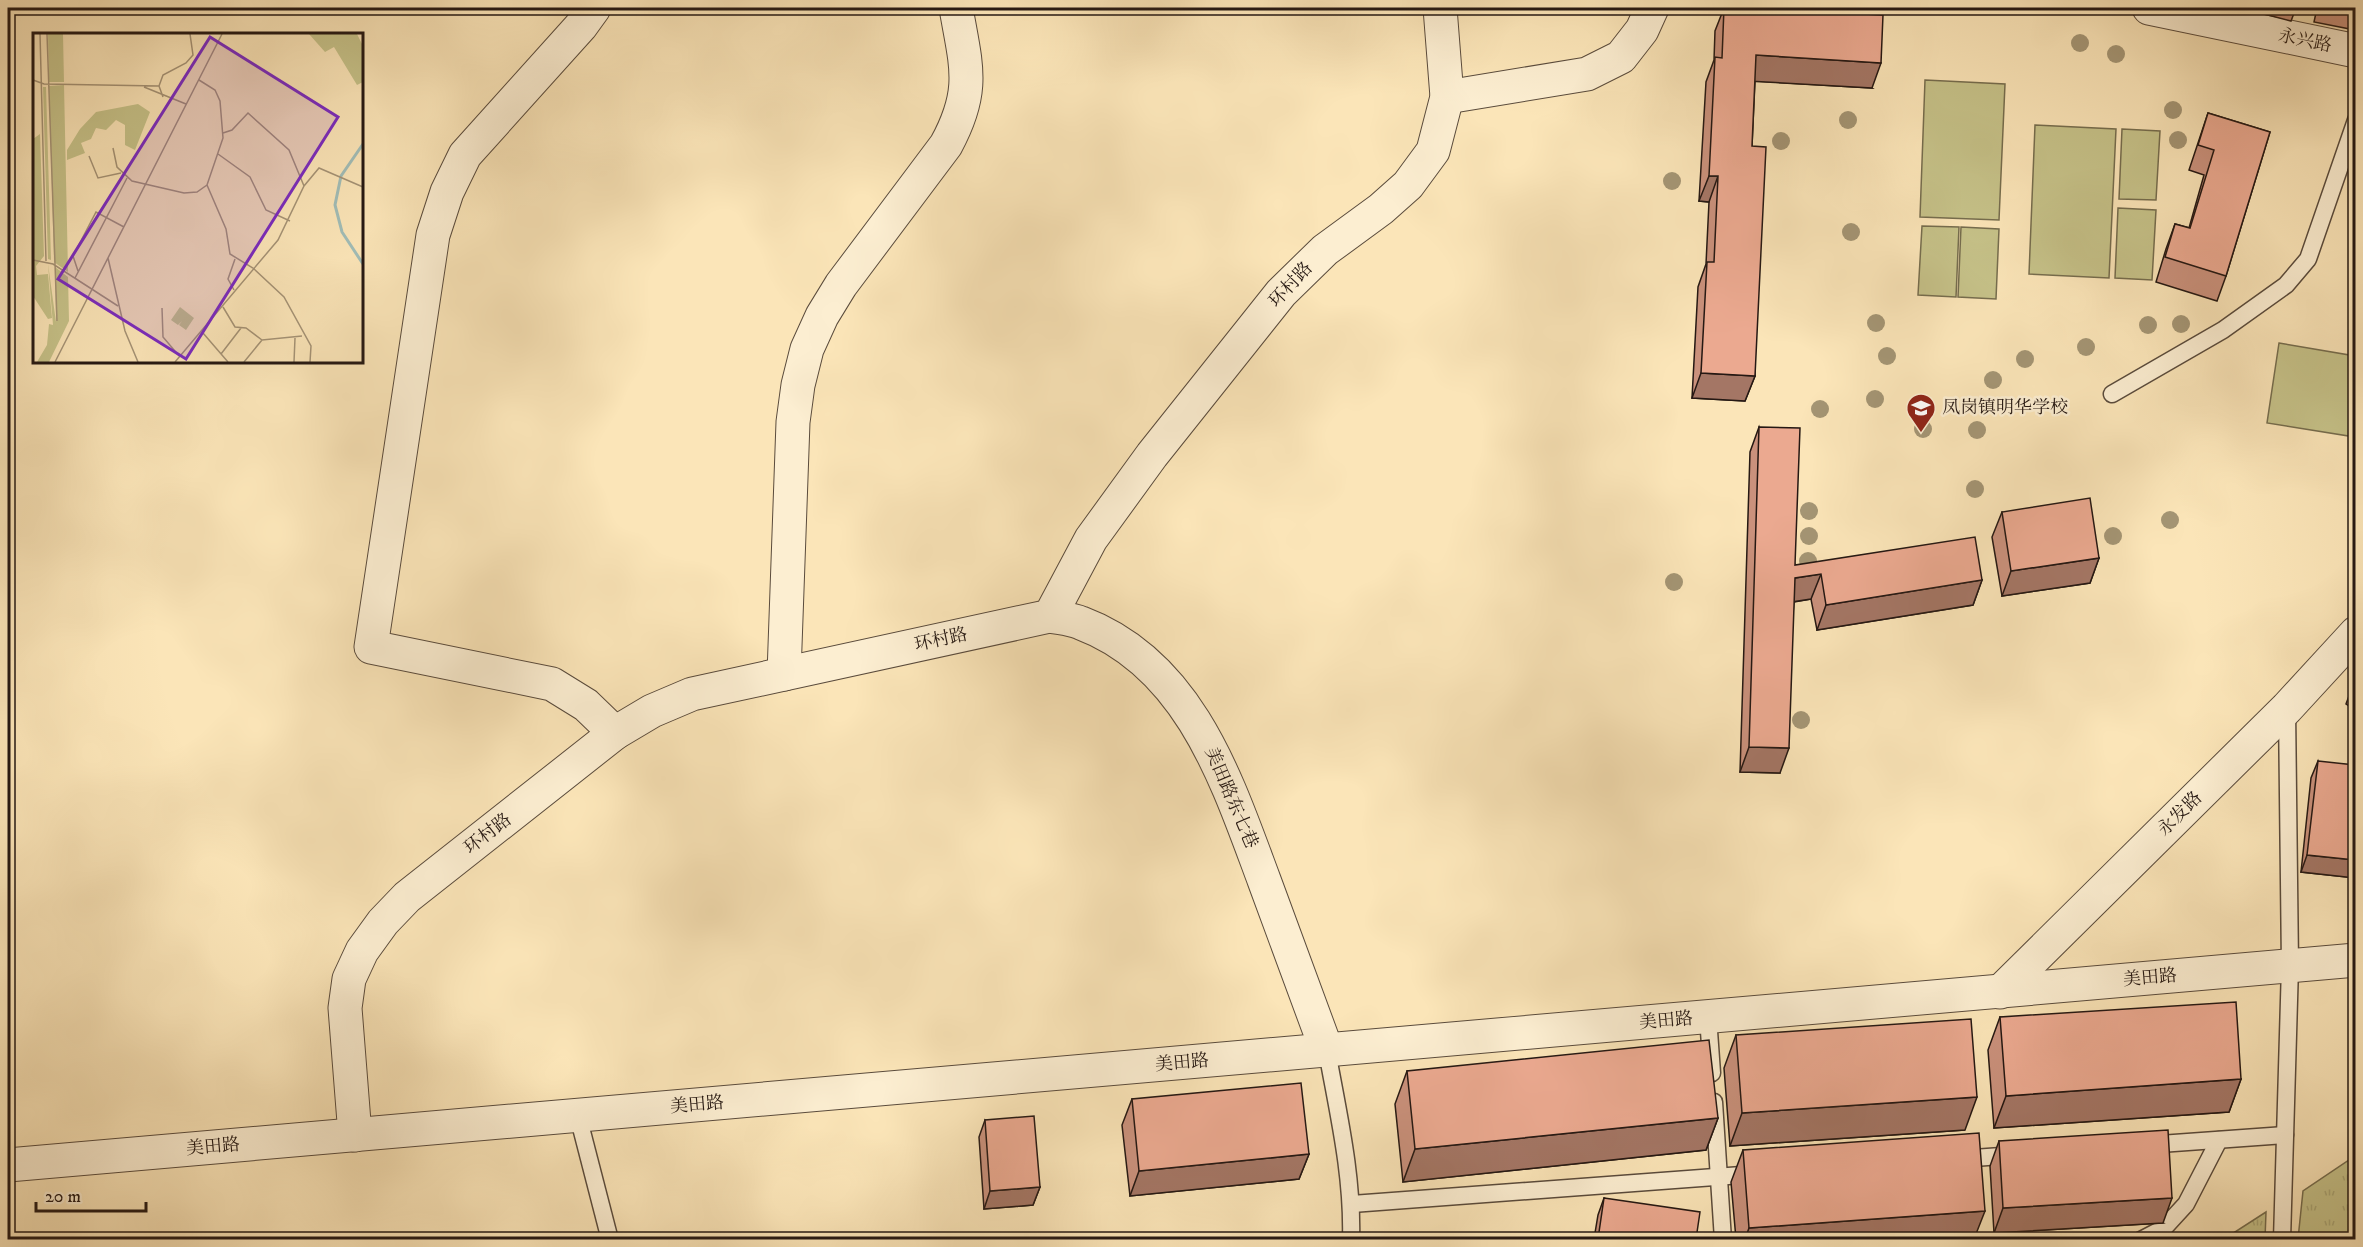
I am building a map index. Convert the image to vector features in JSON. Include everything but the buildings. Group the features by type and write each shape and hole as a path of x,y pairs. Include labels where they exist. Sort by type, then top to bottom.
{"street":[{"path":"594,8 581,26 465,155 447,192 433,235 371,647 552,684 586,705 615,733"},
{"path":"784,674 793,422 798,385 805,358 822,316 841,285 946,145 958,123 966,99 967,72 957,8"},
{"name":"环村路","path":"355,1135 345,1008 349,979 362,951 383,922 407,897 615,733 652,711 692,694 1050,616 1091,539 1152,455 1281,293 1325,250 1381,209 1414,177 1433,151 1447,98 1440,8"},
{"path":"1447,98 1587,74 1621,57 1642,30 1652,8"},
{"name":"永兴路","path":"2149,8 2355,51"},
{"name":"美田路东七巷","path":"1050,616 1080,622 1141,657 1170,685 1208,743 1236,805 1327,1051"},
{"name":"永发路","path":"2000,992 2287,708 2355,633"},
{"name":"美田路","path":"8,1165 2355,960"}],"lane":[{"path":"2112,394 2223,330 2286,285 2308,259 2355,120"},
{"path":"2282,1239 2290,966 2287,708"},
{"path":"1708,1017 1723,1239"},
{"path":"1327,1051 1347,1159 1352,1204 1351,1239"},
{"path":"578,1116 609,1239"},
{"path":"2124,1147 2285,1135"},
{"path":"2141,1239 2164,1228 2186,1204 2219,1140"},
{"path":"1945,1160 2028,1154"},
{"path":"1352,1204 1766,1173"}],"green space":[{"path":"1925,80 2005,84 1999,220 1920,217"},
{"path":"2035,125 2116,129 2109,278 2029,274"},
{"path":"2122,129 2160,131 2156,200 2119,199"},
{"path":"2118,208 2156,210 2152,280 2115,278"},
{"path":"1922,226 1959,227 1956,297 1918,295"},
{"path":"1961,227 1999,229 1996,299 1958,297"},
{"path":"2279,343 2355,356 2355,437 2267,423"},
{"path":"2355,1156 2355,1239 2298,1239 2303,1191"},
{"path":"2266,1212 2265,1239 2224,1239"}],"place":[{"name":"凤岗镇明华学校","path":"1921,434"}]}
